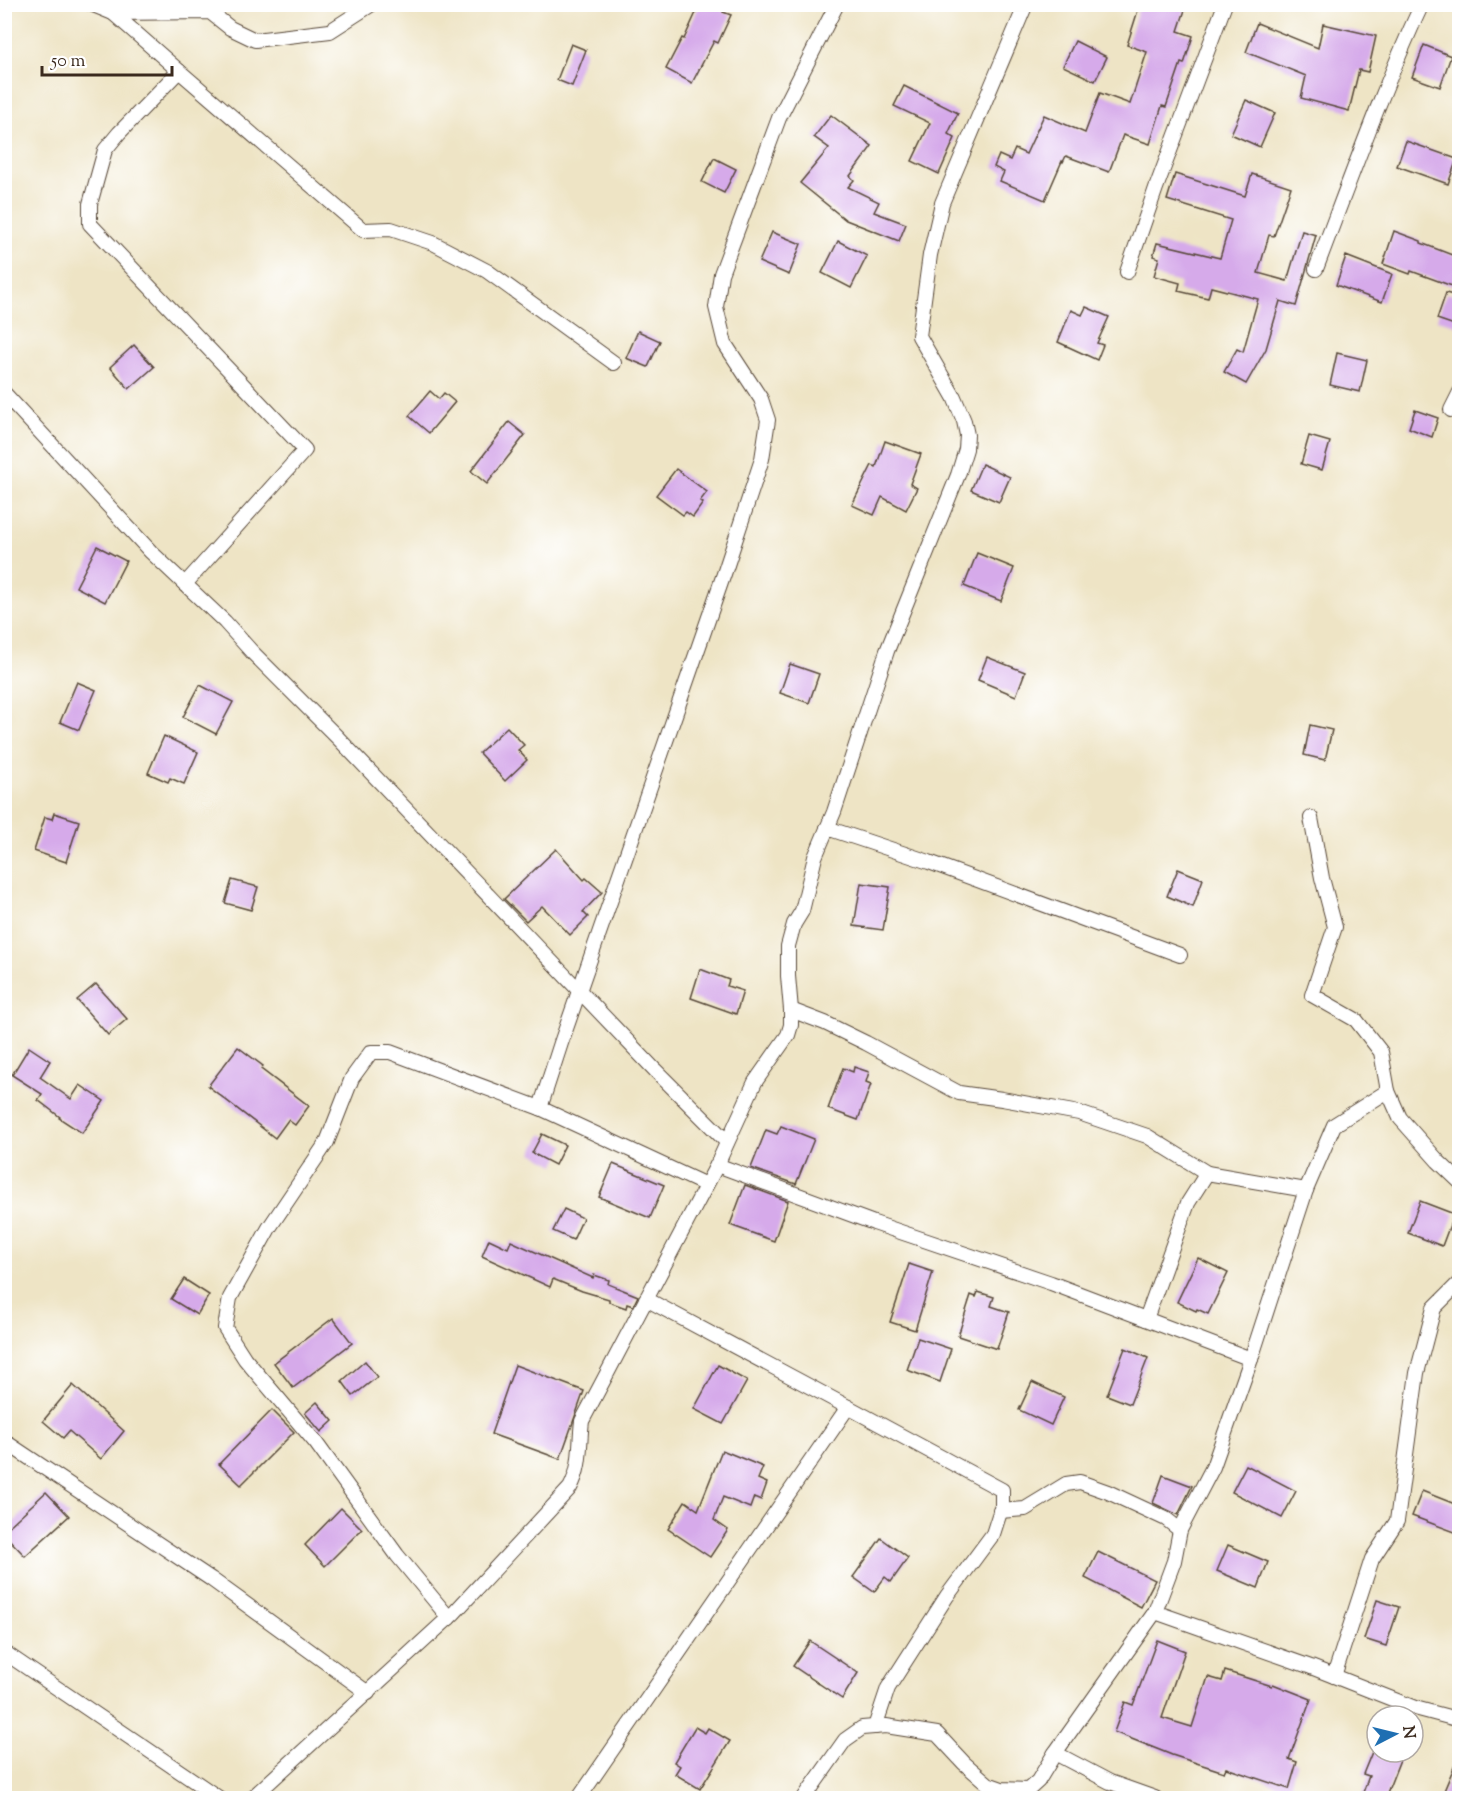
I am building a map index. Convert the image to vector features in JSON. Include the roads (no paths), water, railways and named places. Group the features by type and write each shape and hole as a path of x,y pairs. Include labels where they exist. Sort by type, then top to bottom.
{"street":[{"path":"92,4 113,14 363,230 391,229 433,243 487,271 614,363"},
{"path":"113,14 210,12 230,28 255,40 330,31 372,4"},
{"path":"540,1108 762,459 768,420 761,399 725,344 716,308 721,274 778,118 837,4"},
{"path":"252,1798 449,1618 570,1488 579,1467 582,1420 717,1165 755,1082 788,1035 791,1010 788,946 794,924 802,911 815,857 841,792 886,651 958,475 966,449 967,435 964,421 954,397 920,336 930,255 942,203 1026,4"},
{"path":"1127,272 1225,4"},
{"path":"1316,269 1354,167 1422,4"},
{"path":"179,71 105,150 90,204 90,224 305,450 185,584"},
{"path":"1451,410 1460,392"},
{"path":"4,393 151,552 225,622 727,1142"},
{"path":"1311,818 1322,878 1335,927 1312,994 1356,1020 1381,1052 1388,1091 1400,1118 1460,1182"},
{"path":"827,828 929,862 1179,955"},
{"path":"791,1010 866,1043 959,1093 1002,1098 1079,1113 1148,1136 1207,1173 1306,1190"},
{"path":"449,1618 397,1555 316,1443 245,1359 225,1328 231,1298 269,1228 327,1142 352,1078 371,1052 390,1052 540,1108 706,1185"},
{"path":"804,1798 845,1740 862,1728 886,1726 937,1734 987,1784 1025,1794 1038,1781 1055,1753 1155,1612 1174,1561 1180,1530 1213,1467 1306,1190 1334,1125 1388,1091"},
{"path":"717,1165 874,1223 1051,1283 1251,1359"},
{"path":"1146,1319 1188,1203 1207,1173"},
{"path":"1334,1676 1372,1559 1397,1521 1417,1374 1434,1308 1460,1282"},
{"path":"646,1299 1002,1490 1000,1511 993,1534 947,1596 888,1688 875,1727"},
{"path":"579,1798 848,1407"},
{"path":"4,1442 211,1579 368,1693"},
{"path":"1000,1511 1025,1509 1066,1484 1080,1482 1108,1492 1166,1519 1180,1530"},
{"path":"1155,1612 1334,1676 1415,1708 1460,1720"},
{"path":"4,1652 219,1798"},
{"path":"1055,1753 1110,1782 1155,1798"}]}
